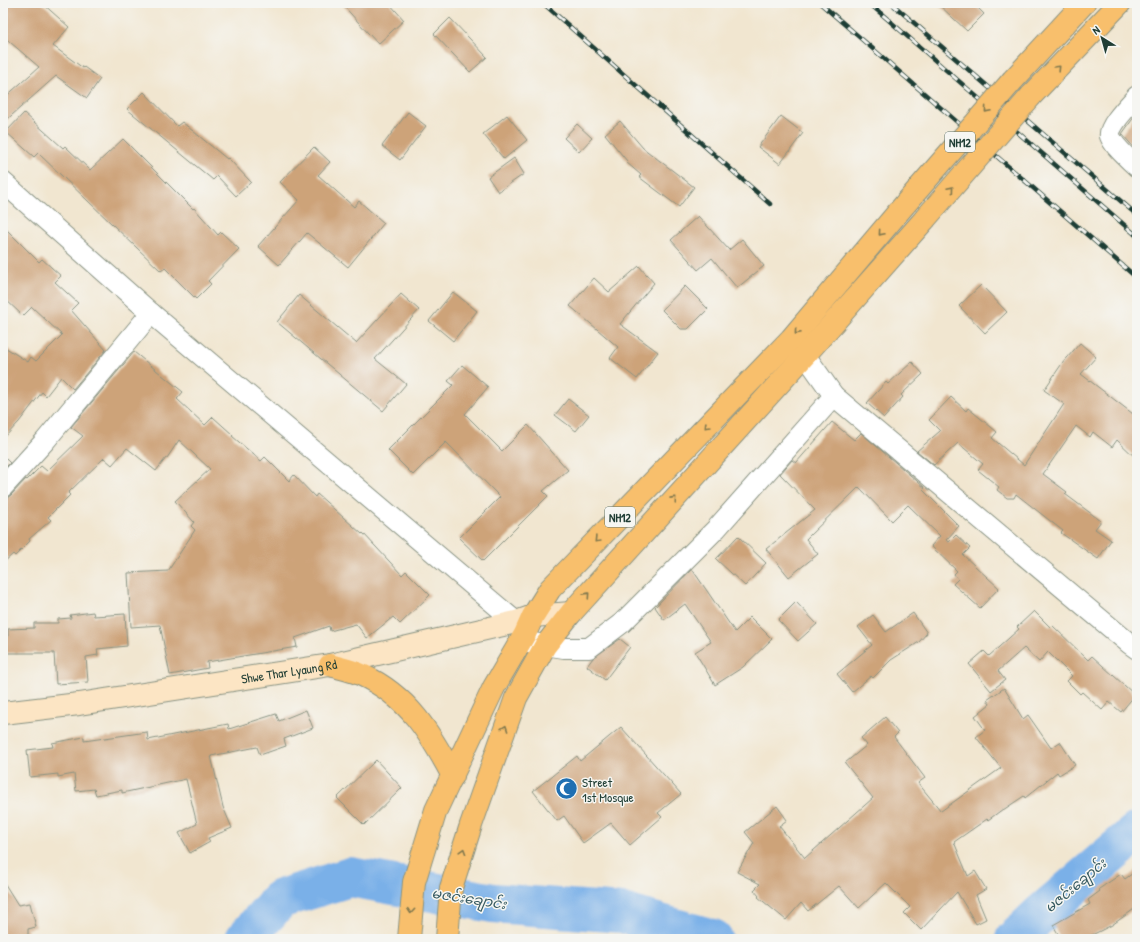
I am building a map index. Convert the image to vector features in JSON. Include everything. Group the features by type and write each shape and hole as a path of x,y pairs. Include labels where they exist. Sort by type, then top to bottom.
{"highway":[{"name":"NH12","path":"409,939 414,882 436,810 523,626 550,589 791,339 1013,80 1084,3"},
{"name":"NH12","path":"447,939 451,888 471,825 516,698 545,646 571,613 805,355 1031,96 1120,3"},
{"path":"330,665 361,674 388,689 414,713 436,745 453,776"}],"street":[{"path":"1137,96 1110,128 1110,136 1121,152 1137,167"},
{"path":"3,182 151,313 545,646 589,648 622,623 716,529 834,396"},
{"path":"3,487 45,441 151,313"},
{"path":"805,355 834,396 1137,649"},
{"name":"Shwe Thar Lyaung Rd","path":"3,713 79,704 330,665 523,626 571,613"}],"building":[{"path":"3,3 42,3 69,27 53,46 100,79 87,98 56,76 3,123 3,99 39,67 3,36"},
{"path":"341,3 389,3 404,20 378,44"},
{"path":"937,3 973,3 984,14 967,31"},
{"path":"450,18 487,57 470,72 434,34"},
{"path":"144,92 177,126 182,122 227,159 228,158 251,182 236,196 217,176 213,180 127,109"},
{"path":"408,112 426,126 400,160 382,146"},
{"path":"24,113 63,148 65,146 90,170 123,139 193,209 194,208 218,235 221,232 239,249 208,281 211,284 196,299 165,268 161,271 38,153 34,157 6,132"},
{"path":"1137,113 1137,151 1122,134"},
{"path":"507,115 527,140 504,159 483,134"},
{"path":"781,116 803,133 780,164 758,147"},
{"path":"620,121 643,148 694,187 679,207 639,177 641,175 626,162 627,161 605,134"},
{"path":"577,124 592,138 579,152 564,138"},
{"path":"314,147 330,162 318,175 354,207 359,201 384,223 348,267 307,233 279,265 258,246 299,200 280,182"},
{"path":"514,158 524,174 498,192 488,177"},
{"path":"698,216 729,250 742,239 764,266 737,288 712,258 698,270 671,240"},
{"path":"3,226 39,262 42,259 61,276 55,282 78,303 71,310 106,350 73,389 61,377 46,396 42,392 19,422 3,439 3,346 28,362 31,357 36,361 62,335 32,307 23,316 3,297"},
{"path":"639,266 654,283 620,324 658,352 637,379 610,358 618,347 570,306 594,278 609,292"},
{"path":"981,285 1007,312 985,333 959,306"},
{"path":"685,286 708,309 688,329 681,329 662,310"},
{"path":"453,292 477,311 453,341 429,321"},
{"path":"401,294 419,310 375,359 406,384 383,411 277,322 299,295 356,343"},
{"path":"1080,343 1096,357 1081,374 1137,417 1137,459 1117,440 1112,447 1093,432 1090,437 1076,426 1043,474 1067,492 1065,494 1101,521 1095,529 1111,540 1098,559 1061,533 1063,531 1016,494 1014,498 1007,498 997,490 999,487 978,470 983,464 958,443 934,465 917,451 940,431 929,420 951,397 966,411 968,408 997,432 992,438 1024,465 1064,404 1044,390 1061,365"},
{"path":"134,352 183,392 177,399 205,425 213,417 261,461 265,457 289,481 294,475 315,497 317,494 362,534 363,533 402,575 406,571 430,595 400,624 393,617 367,638 356,624 330,631 329,626 295,638 297,647 207,662 208,668 170,675 160,625 131,627 128,573 168,571 195,530 191,526 194,522 175,501 210,469 179,440 156,471 127,448 112,465 104,458 68,493 70,495 48,517 51,520 29,539 30,541 15,556 13,554 3,563 3,498 7,498 11,495 41,466 47,471 83,436 71,427"},
{"path":"912,362 923,374 901,395 903,397 884,418 867,403 886,382 888,384"},
{"path":"462,365 488,387 465,414 502,451 528,425 568,470 543,491 548,496 483,561 459,538 500,497 446,442 413,475 388,450 453,385 448,381"},
{"path":"568,399 589,415 576,431 555,415"},
{"path":"832,422 854,440 861,433 925,488 923,490 959,526 946,540 949,542 956,535 970,548 963,555 999,588 980,608 953,584 958,579 954,574 957,571 931,546 940,536 908,505 892,521 859,487 806,539 818,554 789,577 766,549 815,510 780,474 792,460 796,463"},
{"path":"3,456 10,463 3,470"},
{"path":"738,536 766,563 745,586 716,559"},
{"path":"692,569 735,632 750,617 772,639 743,667 715,685 695,652 711,642 685,604 664,620 655,607"},
{"path":"796,602 817,624 798,641 778,620"},
{"path":"1034,611 1050,627 1052,625 1088,660 1092,656 1135,695 1121,712 1109,702 1102,710 1082,692 1080,694 1067,681 1072,676 1048,652 1039,662 1024,648 998,671 1005,680 991,691 969,664 984,651 989,656 1019,629 1017,627"},
{"path":"93,612 94,616 125,614 127,646 97,649 98,655 86,657 88,682 56,684 54,653 3,653 3,636 8,636 8,629 34,628 34,623 58,623 58,619 71,618 70,615"},
{"path":"913,613 927,633 919,642 891,660 873,678 871,676 852,692 837,674 872,645 858,627 873,615 886,632"},
{"path":"620,639 630,647 605,680 587,666 593,658"},
{"path":"1004,688 1023,719 1028,715 1051,748 1060,742 1075,765 1059,775 1057,772 1025,798 1024,796 1003,809 954,842 968,876 975,871 986,889 976,895 986,919 976,924 957,892 921,930 904,913 910,907 886,883 859,908 839,886 808,911 801,903 786,920 758,897 759,896 754,890 760,884 737,872 754,843 745,832 777,806 787,820 779,826 805,858 873,798 845,763 867,745 861,738 885,717 898,733 894,737 925,778 918,783 941,811 1001,768 976,737 985,730 975,716 990,704 987,700"},
{"path":"306,710 313,728 284,739 286,746 260,755 257,747 211,756 223,807 232,828 208,838 210,842 190,853 179,833 197,824 186,779 122,793 122,790 96,795 94,789 76,791 74,774 58,777 58,774 30,777 27,750 53,747 52,743 84,737 84,741 147,732 148,740 228,724 229,729 276,714 279,721"},
{"path":"621,727 681,794 658,813 662,817 630,845 611,823 583,843 564,816 557,821 533,791 577,756 580,761"},
{"path":"376,760 402,788 364,825 337,798"},
{"path":"1137,870 1137,907 1112,925 1084,939 1061,939 1053,925 1090,904 1088,900 1100,891 1099,889 1121,874 1125,879"},
{"path":"3,881 18,905 30,903 36,927 28,929 28,939 3,939"}],"waterway":[{"name":"မဇင်းချောင်း","path":"1015,939 1041,914 1137,832"},
{"name":"မဇင်းချောင်း","path":"245,939 280,899 350,877 493,903 622,913 713,939"}],"railway":[{"path":"543,3 770,204"},
{"path":"820,3 1137,278"},
{"path":"869,3 1137,236"},
{"path":"891,3 1137,215"}],"place":[{"name":"Street 1st Mosque","path":"567,789"}]}
